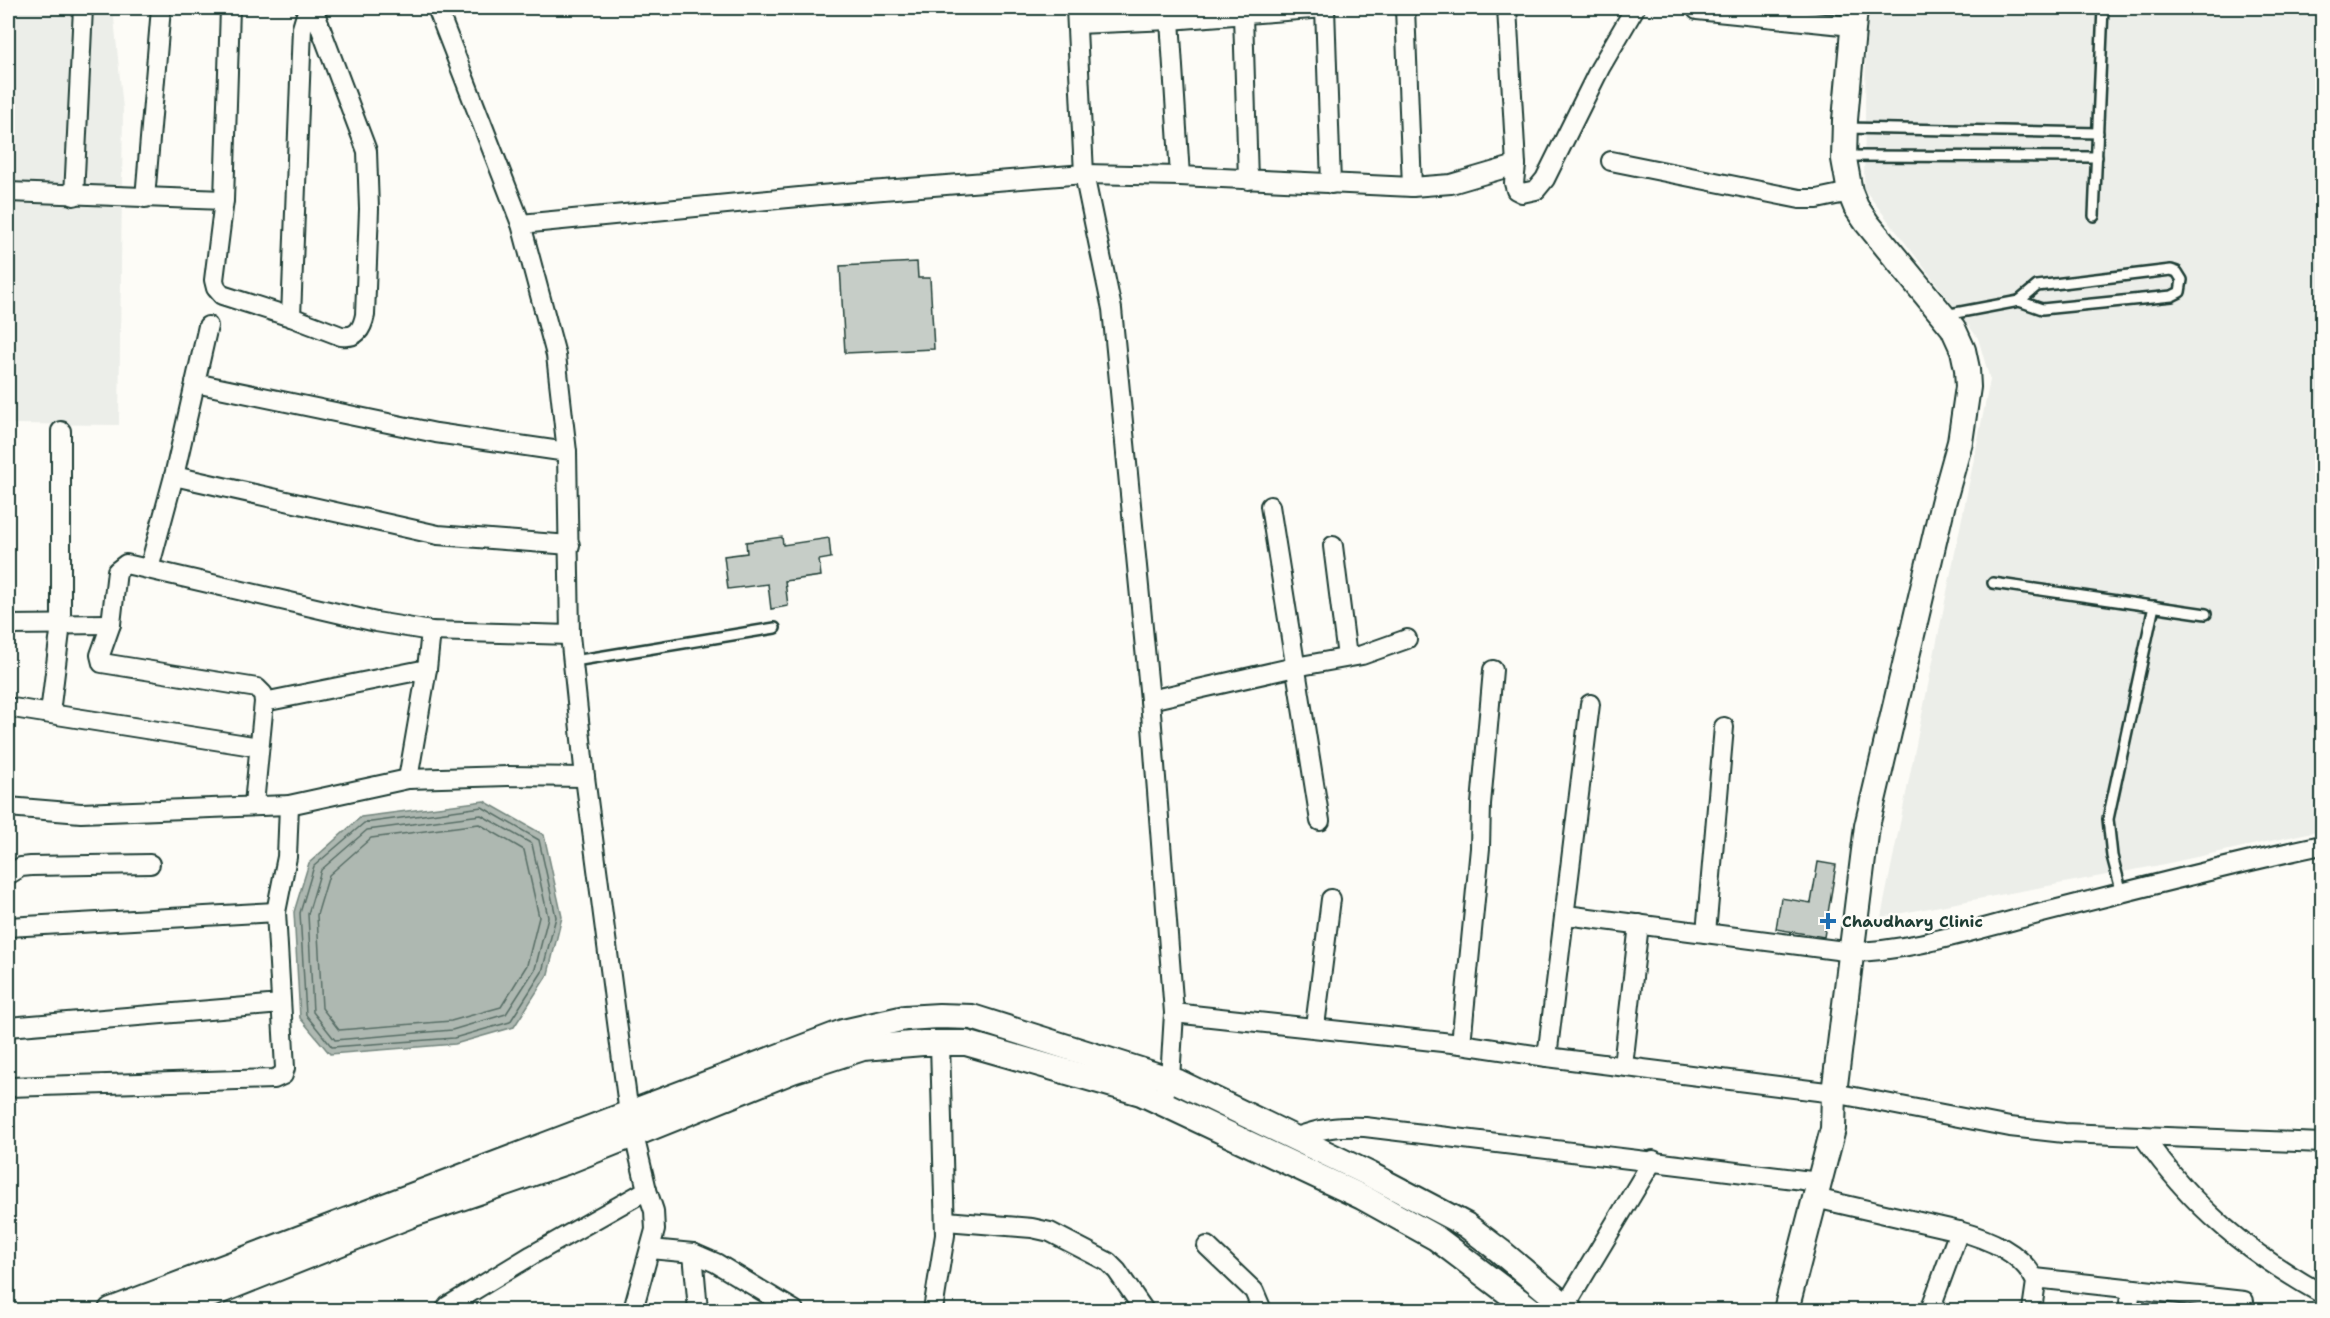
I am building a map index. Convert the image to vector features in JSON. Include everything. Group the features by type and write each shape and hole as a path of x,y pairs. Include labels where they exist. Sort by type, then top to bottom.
{"street":[{"path":"74,196 83,8"},
{"path":"145,198 161,8"},
{"path":"231,8 224,200 214,280 216,288 222,295 349,338 363,326 365,315 369,209 367,151 310,8"},
{"path":"291,317 302,28 310,8"},
{"path":"437,8 521,224 556,355 567,452 570,635 585,777 632,1124 654,1211 655,1230 633,1311"},
{"path":"1161,1102 1170,1079 1174,1013 1150,700 1112,309 1084,174 1077,16 1170,20 1325,8 1331,184"},
{"path":"1405,8 1412,187"},
{"path":"1507,8 1516,190 1522,193 1536,190 1545,179 1600,68 1635,8"},
{"path":"1697,9 1853,17 1844,156 1850,192 1856,207 1867,223 1953,328 1963,350 1967,369 1968,387 1960,442 1943,503 1867,826 1834,1093 1833,1129 1786,1311"},
{"path":"1244,15 1248,180"},
{"path":"1170,20 1180,176"},
{"path":"1611,161 1800,199 1817,199 1850,192"},
{"path":"521,224 820,195 1084,174 1180,176 1412,187 1451,184 1516,165"},
{"path":"8,192 224,200"},
{"path":"149,569 174,476 208,326"},
{"path":"195,383 436,433 567,452"},
{"path":"50,713 61,624 61,431"},
{"path":"174,476 438,536 570,545"},
{"path":"1270,506 1320,821"},
{"path":"1333,546 1347,657"},
{"path":"254,804 264,702 263,694 257,688 104,664 100,655 111,624 117,571 126,564 376,622 431,631 570,635"},
{"path":"8,625 111,624"},
{"path":"408,779 427,669 431,631"},
{"path":"1150,700 1347,657 1407,639"},
{"path":"264,702 427,669"},
{"path":"1461,1044 1480,848 1481,804 1493,670"},
{"path":"1547,1057 1590,704"},
{"path":"13,708 258,747"},
{"path":"1706,933 1724,727"},
{"path":"8,807 81,813 254,804 290,805 408,779 507,776 585,777"},
{"path":"8,1087 274,1079 283,1075 285,1068 276,912 287,857 290,805"},
{"path":"1566,915 1852,952 1872,952 2322,844"},
{"path":"8,875 21,867 31,866 150,864"},
{"path":"1315,1026 1331,898"},
{"path":"8,927 276,912"},
{"path":"1623,1066 1639,924"},
{"path":"8,1027 280,1004"},
{"path":"1174,1013 1315,1026 1834,1093 2010,1127 2064,1133 2322,1143"},
{"path":"173,1311 411,1215 563,1163 632,1124 843,1032 916,1017 972,1017 1170,1079 1294,1138 1466,1225 1566,1309 1653,1160"},
{"path":"111,1311 632,1124 792,1071 863,1048 923,1043 966,1043 1141,1093 1362,1197 1426,1233 1525,1309"},
{"path":"933,1311 946,1221 940,1043"},
{"path":"1294,1138 1317,1129 1336,1126 1365,1127 1653,1160 1817,1190 1998,1244 2035,1278 2037,1287 2032,1311"},
{"path":"2143,1136 2163,1165 2191,1197 2230,1234 2285,1273 2322,1294"},
{"path":"445,1311 448,1306 532,1255 647,1190"},
{"path":"946,1221 1032,1228 1050,1232 1108,1263 1144,1311"},
{"path":"1930,1311 1959,1231"},
{"path":"1207,1246 1254,1291 1262,1311"},
{"path":"651,1249 693,1253 716,1263 794,1311"},
{"path":"693,1253 698,1311"},
{"path":"2035,1278 2244,1301"},
{"path":"2128,1311 2131,1290"}],"lane":[{"path":"2094,216 2103,8"},
{"path":"1845,128 2098,133"},
{"path":"1844,156 2097,157"},
{"path":"1943,316 2019,301 2037,286 2171,270 2177,272 2182,280 2180,292 2164,298 2042,309 2019,301"},
{"path":"1993,583 2206,614"},
{"path":"2122,893 2112,856 2108,819 2154,606"},
{"path":"574,661 775,628"}],"shaded area":[{"path":"8,8 113,8 123,109 119,425 8,424"},
{"path":"1869,8 2322,8 2322,830 2155,866 1881,917 1990,380 1978,338 1864,189 1866,31"}],"water":[{"path":"484,801 544,835 562,917 548,974 514,1027 455,1044 330,1054 300,1018 294,912 309,863 361,817"}],"building":[{"path":"917,262 918,278 930,278 934,349 845,353 840,266"},
{"path":"782,537 783,545 829,538 831,558 819,560 821,576 785,581 788,606 771,609 768,584 728,589 724,556 747,553 746,542"},
{"path":"1818,862 1836,865 1824,937 1776,929 1781,898 1811,903"}],"place":[{"name":"Chaudhary Clinic","path":"1828,921"}]}
